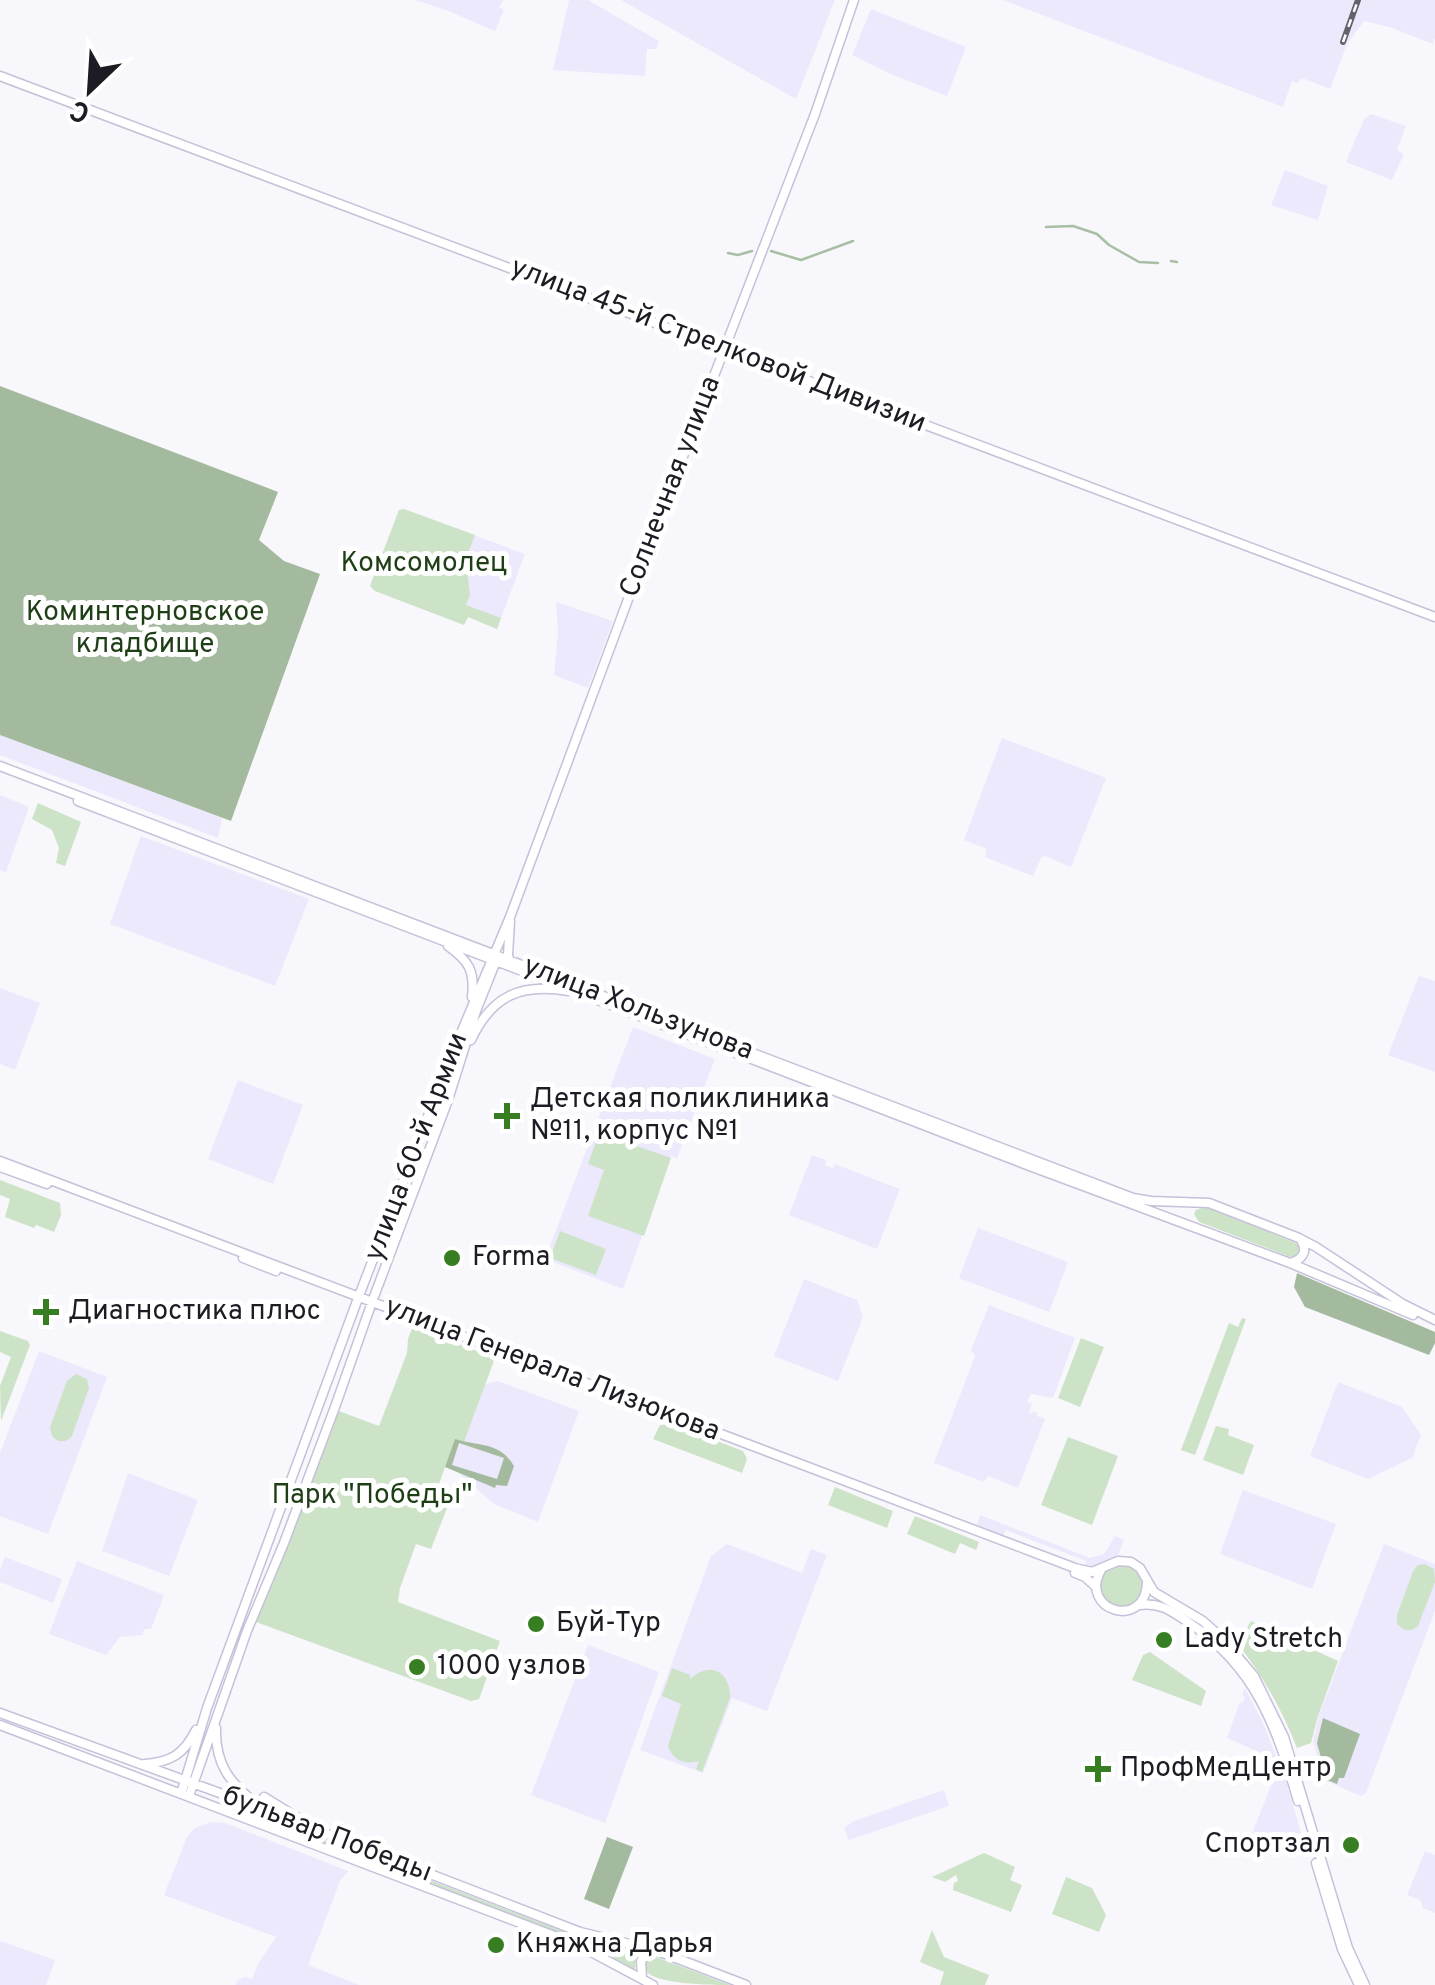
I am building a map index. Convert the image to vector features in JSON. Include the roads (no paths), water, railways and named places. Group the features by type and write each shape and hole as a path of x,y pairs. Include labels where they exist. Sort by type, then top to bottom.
{"main road":[{"name":"Солнечная улица","path":"495,957 815,114 854,0"},
{"name":"улица 45-й Стрелковой Дивизии","path":"0,76 1435,617"},
{"name":"улица Хользунова","path":"0,769 1290,1262 1435,1323"},
{"name":"улица Хользунова","path":"252,865 436,938 495,957"},
{"name":"Солнечная улица","path":"510,918 510,963"},
{"path":"436,938 464,957 474,982 471,1008"},
{"name":"улица 60-й Армии","path":"189,1783 206,1708 358,1299 471,1008 495,957"},
{"name":"улица 60-й Армии","path":"185,1795 324,1438 495,957"},
{"name":"улица Хользунова","path":"510,963 592,998 1133,1198 1209,1203 1299,1238 1435,1323"},
{"path":"460,1062 487,1012 515,992 566,990 592,998"},
{"path":"432,1108 443,1112"},
{"name":"улица Генерала Лизюкова","path":"0,1164 1074,1572 1096,1587"},
{"path":"1194,1226 1188,1212 1200,1203"},
{"path":"1290,1262 1298,1260 1305,1251 1299,1238"},
{"path":"1371,1296 1376,1295 1376,1286"},
{"name":"улица Генерала Лизюкова","path":"754,1449 1075,1568 1092,1572 1104,1567"},
{"path":"1291,1766 1258,1693 1232,1658 1172,1611 1154,1603 1129,1611 1112,1610 1100,1599 1096,1587 1104,1567 1118,1560 1140,1568 1154,1592 1203,1621 1239,1656 1260,1686 1277,1718 1291,1766 1342,1949 1362,1985"},
{"path":"1139,1605 1146,1594 1146,1580"},
{"path":"135,1764 158,1763 178,1755 191,1740 206,1708"},
{"path":"217,1713 217,1753 228,1778 249,1798 282,1818"},
{"name":"бульвар Победы","path":"0,1714 580,1932 655,1950 741,1983"},
{"name":"бульвар Победы","path":"0,1726 561,1938 653,1985"},
{"path":"264,1797 323,1834"},
{"path":"642,1979 640,1961 655,1950"}],"waterway":[{"path":"1046,227 1073,226 1097,234 1139,262 1158,263"},
{"path":"771,251 801,260 853,241"},
{"path":"728,253 752,251"},
{"path":"1171,261 1177,262"}],"railway":[{"path":"1343,42 1358,0"}],"place":[{"name":"Детская поликлиника №11, корпус №1","path":"507,1116"},
{"name":"Forma","path":"452,1258"},
{"name":"Диагностика плюс","path":"46,1312"},
{"name":"Буй-Тур","path":"536,1624"},
{"name":"Lady Stretch","path":"1164,1640"},
{"name":"1000 узлов","path":"417,1667"},
{"name":"ПрофМедЦентр","path":"1098,1769"},
{"name":"Спортзал","path":"1351,1845"},
{"name":"Княжна Дарья","path":"496,1945"}],"park label":[{"name":"Комсомолец","path":"424,564"},
{"name":"Коминтерновское кладбище","path":"145,629"},
{"name":"Парк \"Победы\"","path":"372,1496"}]}
